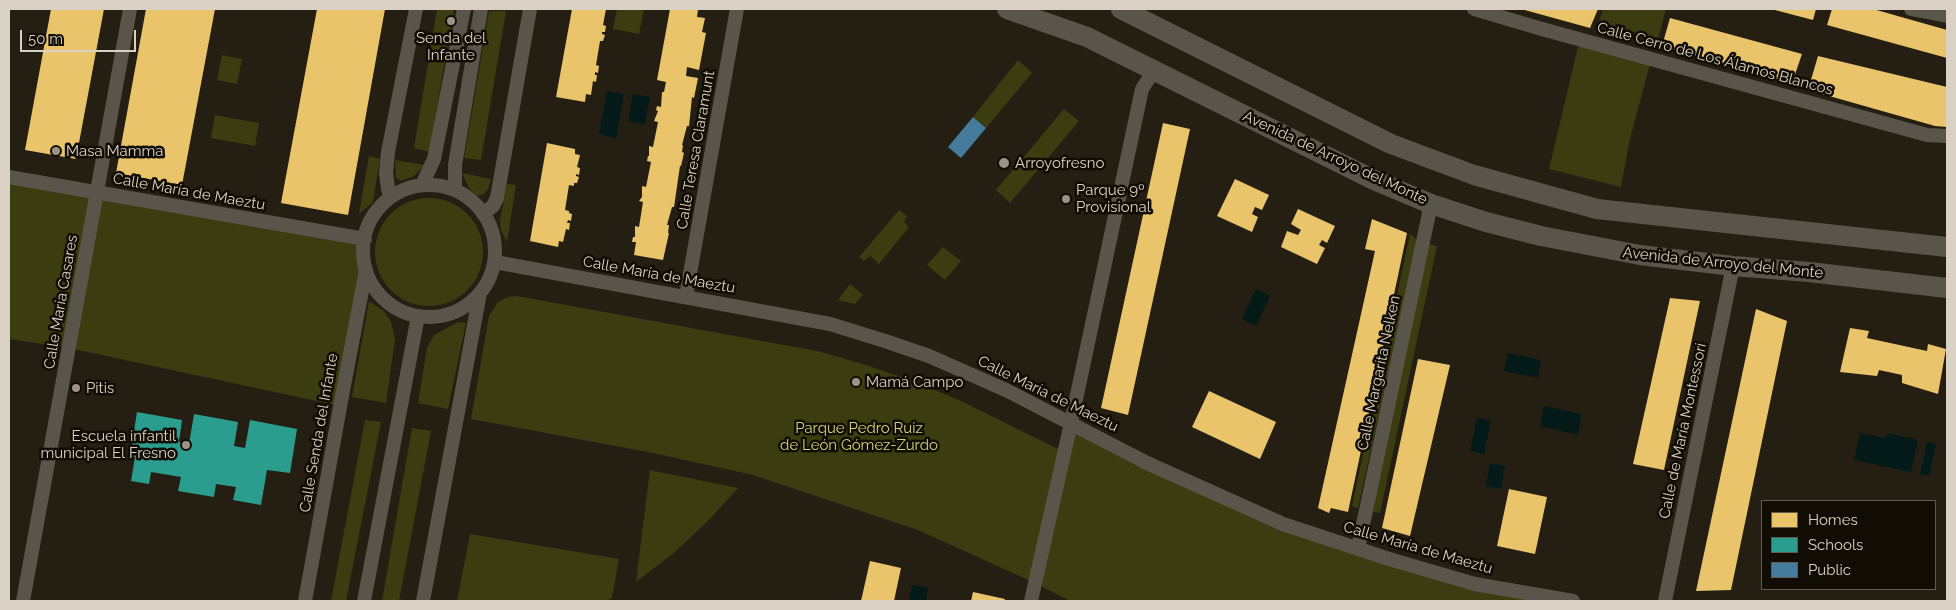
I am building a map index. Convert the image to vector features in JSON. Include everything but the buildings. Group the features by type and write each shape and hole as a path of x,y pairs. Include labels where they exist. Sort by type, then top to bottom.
{"street":[{"name":"Calle María Casares","path":"23,601 130,9"},
{"path":"391,197 386,172 388,152 416,9"},
{"path":"422,185 434,159 464,9"},
{"path":"456,190 456,165 481,9"},
{"path":"483,214 493,206 497,198 530,9"},
{"name":"Calle Teresa Claramunt","path":"686,296 738,9"},
{"name":"Avenida de Arroyo del Monte","path":"1007,9 1087,37 1155,69 1374,180 1431,204 1486,222 1550,238 1632,254 1947,288"},
{"path":"1121,9 1391,144 1474,176 1597,209 1947,247"},
{"name":"Calle Cerro de Los Álamos Blancos","path":"1474,9 1927,135 1947,136"},
{"path":"1911,9 1947,16"},
{"path":"1031,601 1142,89 1155,69"},
{"name":"Calle María de Maeztu","path":"9,177 364,240"},
{"path":"422,185 439,185 456,190 471,200 492,228 495,245 494,262 489,279 480,293 468,305 452,313 436,316 418,316 401,310 386,300 374,287 366,270 364,255 364,240 378,208 391,197 406,189 422,185"},
{"name":"Calle Margarita Nelken","path":"1358,548 1431,204"},
{"name":"Calle María de Maeztu","path":"494,262 830,324 885,341 962,370 1071,422 1147,463 1283,524 1389,560 1474,584 1573,601"},
{"name":"Calle de María Montessori","path":"1665,601 1734,266"},
{"name":"Calle Senda del Infante","path":"305,601 366,270"},
{"path":"423,601 480,293"},
{"path":"364,601 418,316"}],"green space":[{"path":"437,9 454,9 429,152 414,148"},
{"path":"617,9 644,9 639,34 613,29"},
{"path":"1603,9 1666,9 1658,39 1599,22"},
{"path":"489,11 506,11 481,160 464,158"},
{"path":"1580,38 1651,60 1629,143 1621,187 1549,169"},
{"path":"222,55 242,59 237,84 217,80"},
{"path":"1018,60 1032,73 986,128 973,117"},
{"path":"1064,109 1079,121 1010,203 996,190"},
{"path":"215,115 259,123 255,146 211,138"},
{"path":"369,156 380,159 373,202 359,214"},
{"path":"395,160 425,165 414,176 401,181 396,178"},
{"path":"462,173 491,179 488,189 484,194 477,196 469,188"},
{"path":"9,177 365,239 364,255 366,270 340,406 69,348 9,339"},
{"path":"507,184 516,185 507,242 501,230 500,220"},
{"path":"429,198 450,202 467,214 479,231 483,252 479,273 467,290 450,302 429,306 408,302 391,290 379,273 375,252 379,231 391,214 408,202"},
{"path":"899,210 907,216 904,222 909,227 879,264 870,256 864,261 859,257"},
{"path":"1410,234 1417,240 1358,508 1352,506"},
{"path":"1428,244 1437,246 1380,513 1372,512"},
{"path":"943,247 961,261 945,280 927,265"},
{"path":"850,284 863,295 855,304 838,300"},
{"name":"Parque Pedro Ruiz de León Gómez-Zurdo","path":"517,296 817,351 863,364 913,381 959,400 1064,452 1071,423 1147,463 1389,559 1575,601 1070,601 918,530 753,475 653,453 471,419 489,316 498,302 508,297"},
{"path":"369,301 384,311 391,322 395,339 386,403 352,397"},
{"path":"458,322 466,323 448,409 418,403 427,348 434,335"},
{"path":"365,420 381,422 346,601 331,601"},
{"path":"412,428 431,431 399,601 382,601"},
{"path":"650,470 738,488 710,519 675,552 636,582"},
{"path":"470,534 619,559 612,598 606,601 457,601"}],"water":[{"path":"607,91 624,94 616,138 599,134"},
{"path":"633,94 650,97 645,124 628,121"},
{"path":"1256,289 1270,296 1256,326 1242,319"},
{"path":"1508,353 1541,360 1538,378 1504,371"},
{"path":"1544,406 1582,414 1578,435 1540,426"},
{"path":"1477,418 1491,420 1484,454 1470,451"},
{"path":"1860,433 1886,438 1888,433 1918,440 1911,472 1854,460"},
{"path":"1927,442 1936,444 1929,476 1920,474"},
{"path":"1490,463 1505,466 1501,489 1486,486"},
{"path":"912,585 928,588 926,601 909,601"}],"place":[{"name":"Senda del Infante","path":"451,21"},
{"name":"Masa Mamma","path":"56,151"},
{"name":"Arroyofresno","path":"1004,163"},
{"name":"Parque 9º Provisional","path":"1066,199"},
{"name":"Mamá Campo","path":"856,382"},
{"name":"Pitis","path":"76,388"},
{"name":"Escuela infantil municipal El Fresno","path":"186,445"}]}
